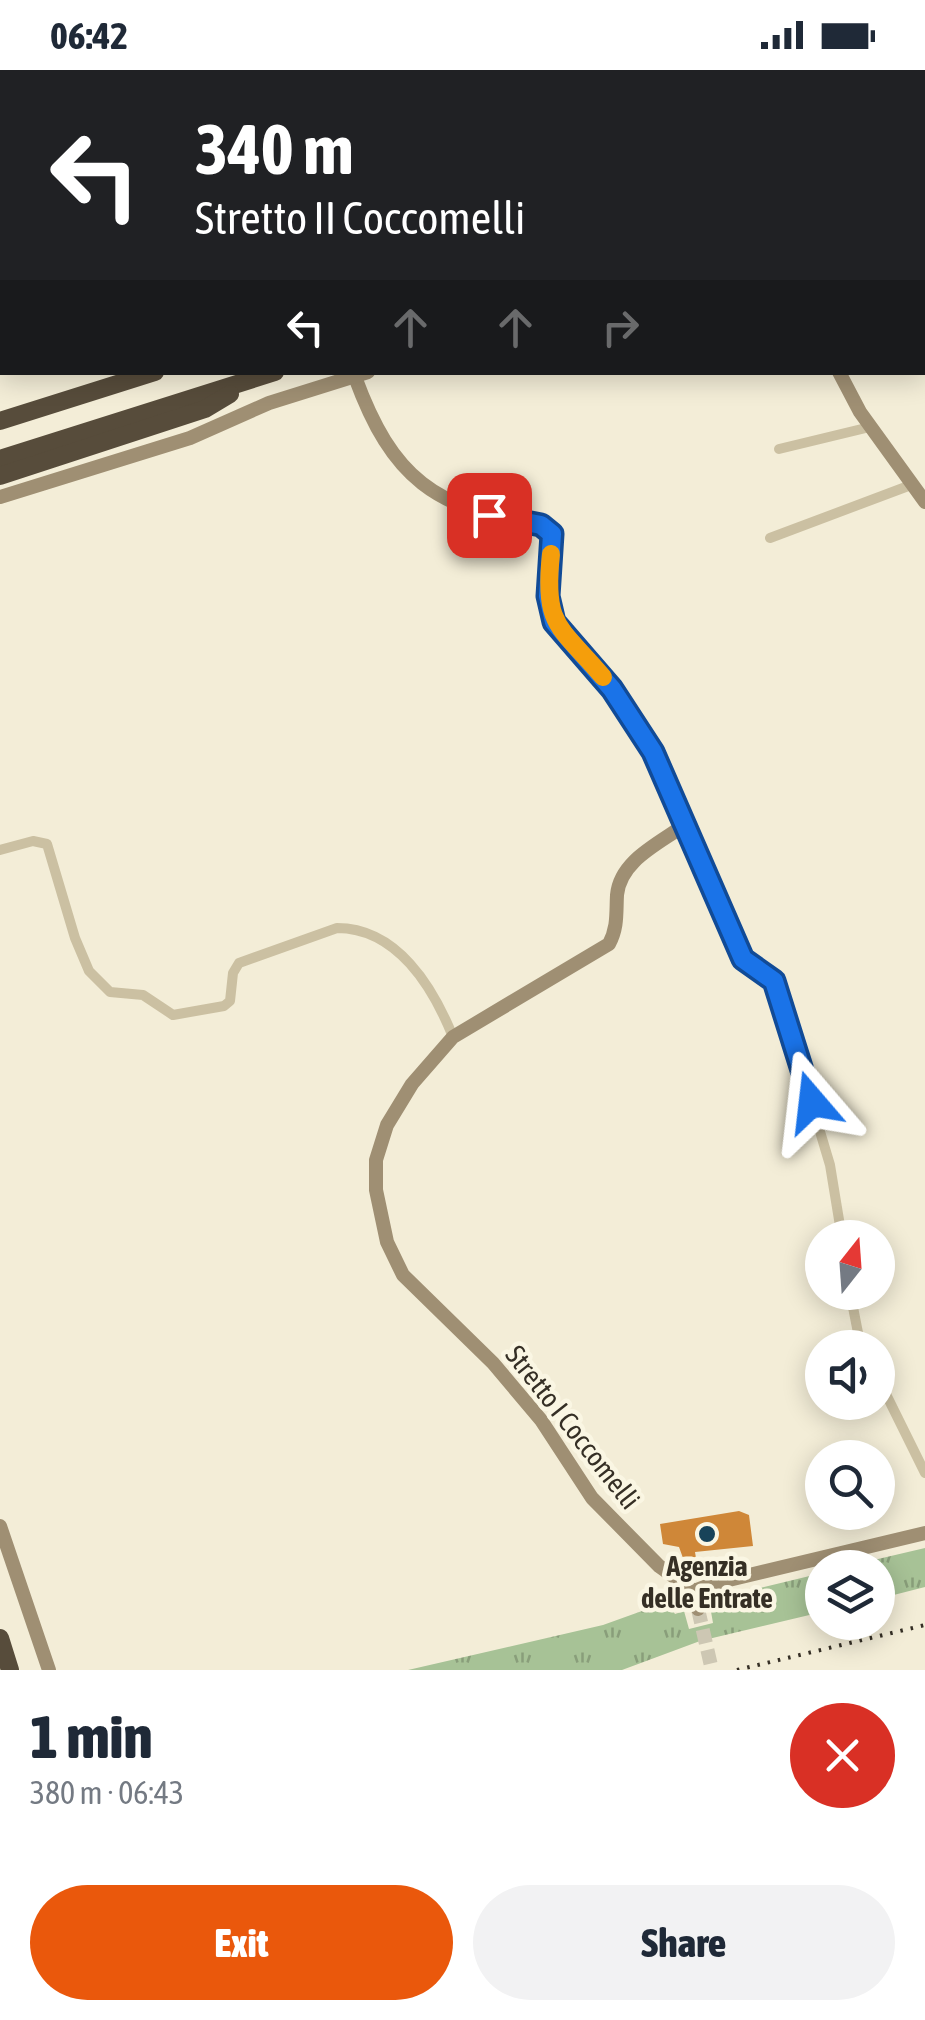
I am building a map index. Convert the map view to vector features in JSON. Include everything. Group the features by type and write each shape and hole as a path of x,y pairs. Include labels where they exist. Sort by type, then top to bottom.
{"highway":[{"path":"0,421 146,375"},
{"path":"0,460 267,375"},
{"path":"0,476 204,410 256,379"},
{"path":"0,1638 10,1670"}],"street":[{"path":"0,497 190,438 270,403 362,375 378,432 413,478 469,508 550,530 553,538 548,596 554,622 612,689 638,727 653,752 743,959 774,981 830,1165 839,1220"},
{"path":"841,375 870,427 925,502"},
{"path":"779,450 870,427"},
{"path":"770,538 910,486"},
{"name":"Stretto I Coccomelli","path":"683,826 628,866 620,880 616,932 609,944 453,1037 412,1084 387,1125 376,1160 376,1190 387,1242 403,1275 494,1363 541,1420 592,1498 659,1566 694,1591"},
{"path":"0,850 33,841 46,844 84,962 96,981 110,992 143,996 173,1015 224,1006 233,994 232,973 239,963 337,928 350,928 386,940 404,957 442,1011 453,1037"},
{"path":"895,1412 925,1473"},
{"path":"0,1526 49,1670"},
{"path":"698,1609 694,1591 712,1584 925,1533"}],"green space":[{"path":"925,1548 925,1587 895,1595 895,1555"},
{"path":"805,1577 805,1616 700,1641 622,1670 408,1670 603,1625 667,1602 675,1614 684,1611 689,1629 713,1623 710,1606 719,1598"}],"building":[{"name":"Agenzia delle Entrate","path":"739,1511 749,1515 753,1546 695,1552 696,1558 683,1558 679,1547 663,1544 660,1524"}],"tunnel":[{"path":"698,1609 712,1670"}],"railway":[{"path":"737,1670 925,1625"}],"slow traffic":[{"path":"551,554 548,603 554,622 603,677"}],"place":[{"name":"Agenzia delle Entrate","path":"707,1534"}],"route":[{"path":"489,515 541,525 552,534 548,603 554,622 612,689 653,752 743,959 774,981 812,1102"}]}
